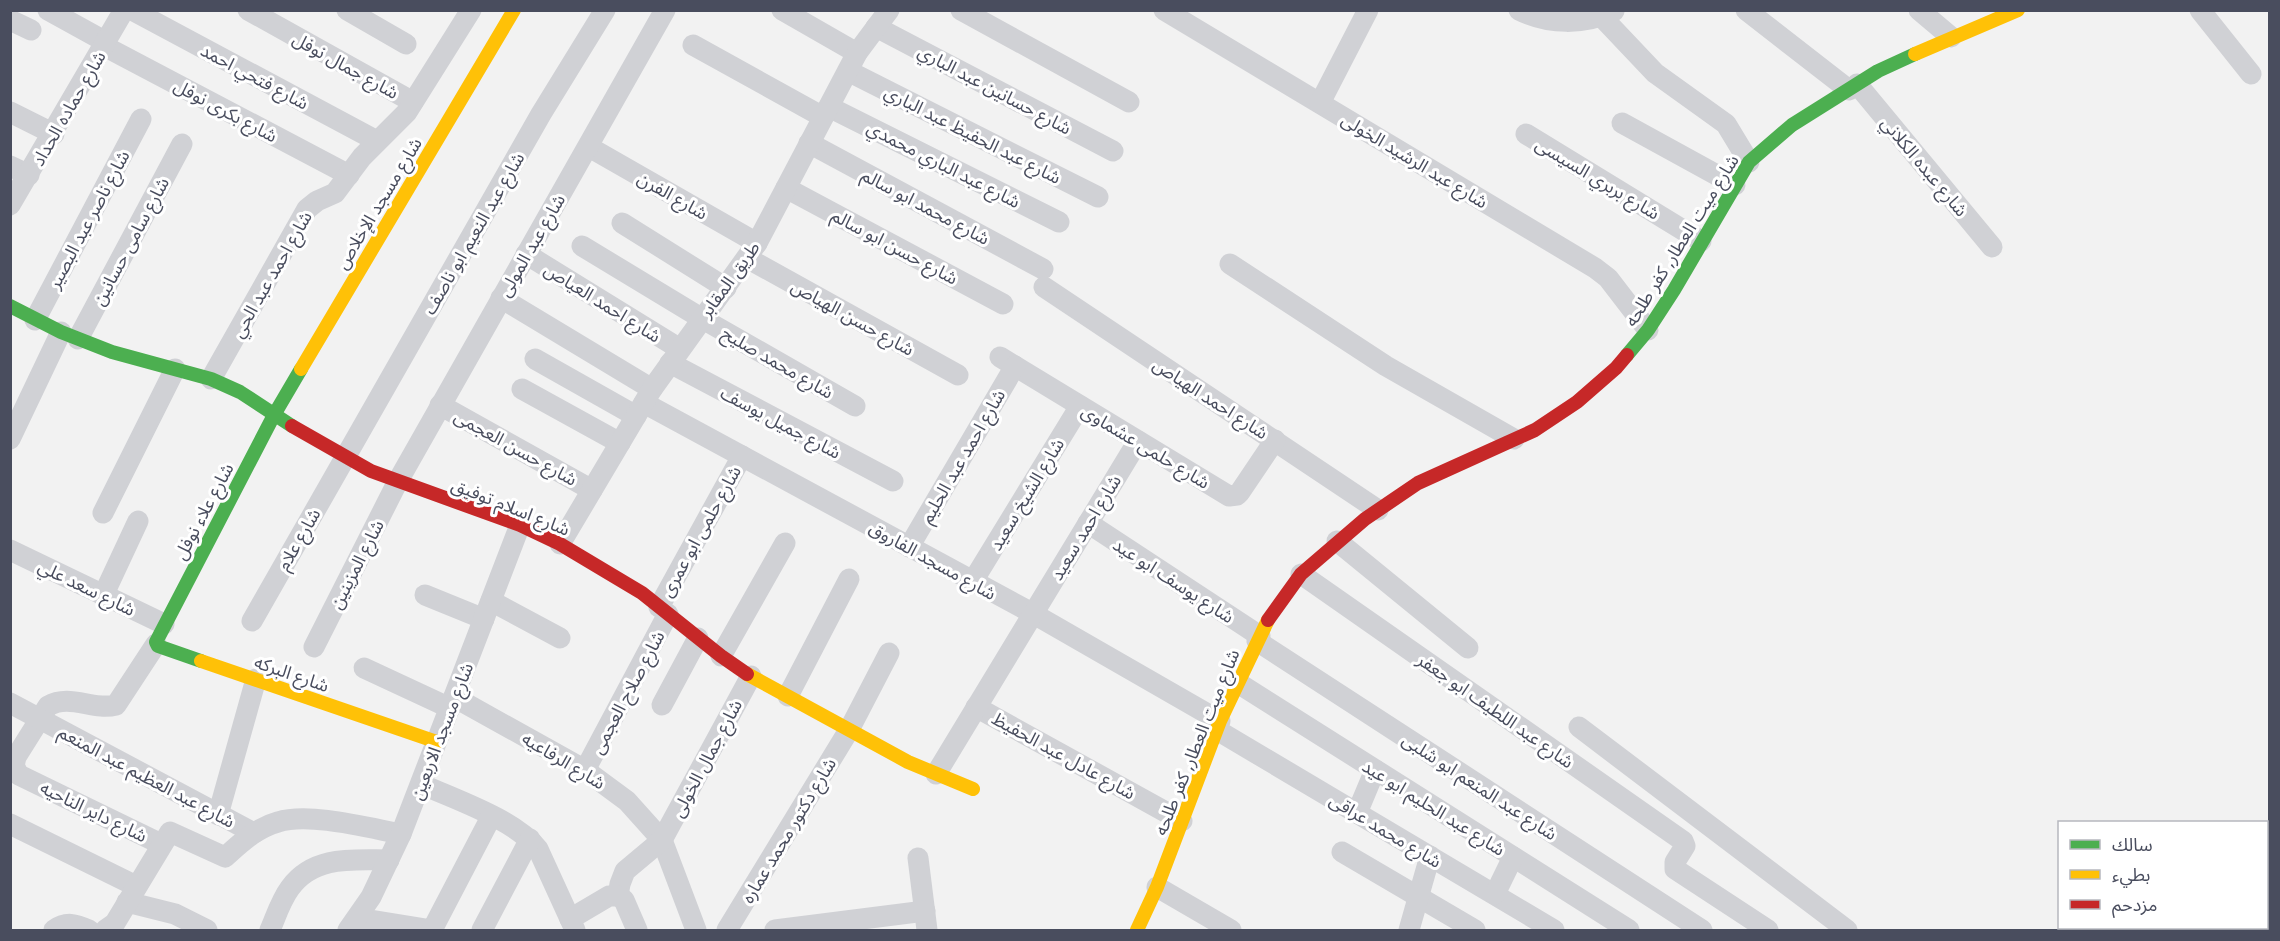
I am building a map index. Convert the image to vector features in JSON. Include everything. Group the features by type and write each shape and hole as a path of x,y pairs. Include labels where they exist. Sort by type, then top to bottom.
{"street":[{"name":"شارع بكرى نوفل","path":"48,10 105,44 349,175"},
{"name":"شارع حماده الحداد","path":"10,205 20,170 54,134 124,10"},
{"name":"شارع فتحي احمد","path":"132,10 377,141"},
{"name":"شارع جمال نوفل","path":"248,10 413,102"},
{"path":"347,10 406,44"},
{"name":"شارع احمد عبد الحي","path":"211,379 307,209 317,201 335,193 377,141 396,125 471,10"},
{"name":"شارع مسجد الإخلاص","path":"274,415 514,10"},
{"name":"شارع عبد النعيم ابو ناصف","path":"344,458 541,114 605,10"},
{"name":"شارع عبد المولى","path":"398,481 665,10"},
{"path":"783,10 852,62"},
{"path":"962,10 1129,102"},
{"name":"شارع عبد الرشيد الخولى","path":"1164,10 1595,268 1608,278 1648,330"},
{"path":"1320,103 1368,10"},
{"path":"1519,10 1533,17 1561,21 1590,19 1608,13 1655,73 1726,124 1749,162"},
{"name":"شارع عبده الكلاني","path":"1746,10 1853,87 1992,247"},
{"path":"1919,10 1951,37"},
{"name":"شارع ميت العطار, كفر طلحه","path":"1137,930 1157,887 1218,726 1271,614 1301,574 1337,541 1418,483 1535,430 1577,402 1616,368 1648,330 1674,290 1749,162 1792,125 1878,71 1951,37 2018,10"},
{"path":"2200,10 2251,74"},
{"name":"طريق المقابر","path":"560,544 644,403 701,318 752,251 852,62 883,19"},
{"name":"شارع حسانين عبد الباري","path":"883,19 1113,151"},
{"path":"10,21 31,30"},
{"name":"شارع عبد الباري محمدي","path":"693,45 826,112 1059,222"},
{"name":"شارع عبد الحفيظ عبد الباري","path":"852,62 1098,197"},
{"path":"10,112 54,134"},
{"name":"شارع ناصر عبد البصير","path":"35,320 141,119"},
{"path":"1623,123 1735,185"},
{"name":"شارع بربري السيسى","path":"1526,134 1701,241"},
{"name":"شارع محمد ابو سالم","path":"809,143 1043,278"},
{"name":"شارع سامى حسانين","path":"10,439 182,144"},
{"name":"شارع الفرن","path":"589,147 752,251"},
{"name":"شارع حسن ابو سالم","path":"786,189 1004,304"},
{"path":"622,223 726,288"},
{"name":"شارع محمد صليح","path":"582,246 701,318 855,406"},
{"name":"شارع حسن الهياص","path":"752,251 958,375"},
{"name":"شارع احمد العياص","path":"526,254 675,356"},
{"path":"1230,264 1386,366 1514,439"},
{"name":"شارع احمد الهياص","path":"1043,278 1275,441 1378,510"},
{"path":"501,298 644,403"},
{"name":"شارع اسلام توفيق","path":"10,306 35,320 112,351 211,379 240,392 344,458 398,481 520,525 560,544 642,593 698,638 751,676 908,762 973,789"},
{"name":"شارع جميل يوسف","path":"675,356 893,481"},
{"path":"535,359 644,403"},
{"name":"شارع حلمى عشماوى","path":"1007,362 1225,494 1233,496 1240,492 1275,441"},
{"name":"شارع احمد عبد الحليم","path":"909,547 1007,362"},
{"path":"103,513 175,369"},
{"path":"522,389 620,443"},
{"name":"شارع مسجد الفاروق","path":"644,403 1032,614 1218,726"},
{"name":"شارع حسن العجمى","path":"440,405 592,490"},
{"name":"شارع الشيخ سعيد","path":"973,582 1080,406"},
{"name":"شارع علاء نوفل","path":"164,624 274,415"},
{"name":"شارع احمد سعيد","path":"936,774 1138,441"},
{"name":"شارع حلمى ابو عمرى","path":"664,610 742,456"},
{"name":"شارع علام","path":"252,621 344,458"},
{"name":"شارع المزينين","path":"314,647 398,481"},
{"path":"103,596 138,520"},
{"name":"شارع يوسف ابو عيد","path":"1088,523 1259,639"},
{"name":"شارع مسجد الاربعين","path":"353,924 371,897 401,834 520,525"},
{"path":"1337,541 1468,648"},
{"path":"722,656 785,543"},
{"name":"شارع سعد علي","path":"10,550 164,624"},
{"name":"شارع عبد اللطيف ابو جعفر","path":"1301,574 1683,841 1684,849 1675,862 1675,868 1768,930"},
{"path":"788,696 849,579"},
{"path":"425,596 488,610 560,638"},
{"name":"شارع صلاح العجمى","path":"585,770 664,610"},
{"path":"39,720 48,706 56,702 72,701 95,706 116,705 156,644 164,624"},
{"path":"662,705 698,638"},
{"name":"شارع عبد المنعم ابو شلبى","path":"1259,639 1702,930"},
{"name":"شارع البركه","path":"156,644 437,742"},
{"name":"شارع دكتور محمد عماره","path":"727,930 849,730 889,653"},
{"name":"شارع الرفاعيه","path":"364,668 452,703 585,770 627,801 662,840"},
{"name":"شارع جمال الخولى","path":"662,840 751,676"},
{"path":"218,815 256,679"},
{"name":"شارع عبد الحليم ابو عيد","path":"1238,683 1629,930"},
{"name":"شارع عبد العظيم عبد المنعم","path":"10,703 254,833"},
{"name":"شارع عادل عبد الحفيظ","path":"976,707 1182,821"},
{"name":"شارع داير الناحيه","path":"39,720 16,757 15,770 19,775 161,844"},
{"name":"شارع محمد عراقى","path":"1218,726 1357,813 1554,930"},
{"path":"1579,728 1847,930"},
{"path":"1357,813 1375,770"},
{"path":"421,784 514,827 530,839 541,855 572,925 609,896 618,896 624,900 638,930"},
{"path":"353,924 432,930 491,816"},
{"path":"110,927 161,844 172,832 225,857 254,833 279,821 305,819 401,834"},
{"path":"10,824 131,894 207,930"},
{"path":"482,930 530,839"},
{"path":"618,896 625,871 662,840 696,930"},
{"path":"1342,852 1475,930"},
{"path":"1409,930 1430,856"},
{"path":"1495,894 1513,857"},
{"path":"775,930 926,921 918,858"},
{"path":"270,930 290,888 311,869 321,864 344,860 389,860"},
{"path":"1157,887 1232,930"},
{"path":"54,930 62,925 71,924 89,930"}],"traffic: fast":[{"path":"1627,355 1648,330 1674,290 1749,162 1792,125 1878,71 1915,54"},
{"path":"10,306 61,332 112,352 211,379 240,392 292,426"},
{"path":"201,661 158,646 156,642 274,415 301,369"}],"traffic: slow":[{"path":"301,369 514,10"},
{"path":"1915,54 2018,10"},
{"path":"1137,930 1157,887 1220,721 1268,620"},
{"path":"201,661 437,742"},
{"path":"747,674 908,762 973,789"}],"traffic: jam":[{"path":"1268,620 1301,574 1365,519 1418,483 1535,430 1577,402 1616,368 1627,355"},
{"path":"292,426 371,471 520,525 560,544 642,593 747,674"}]}
